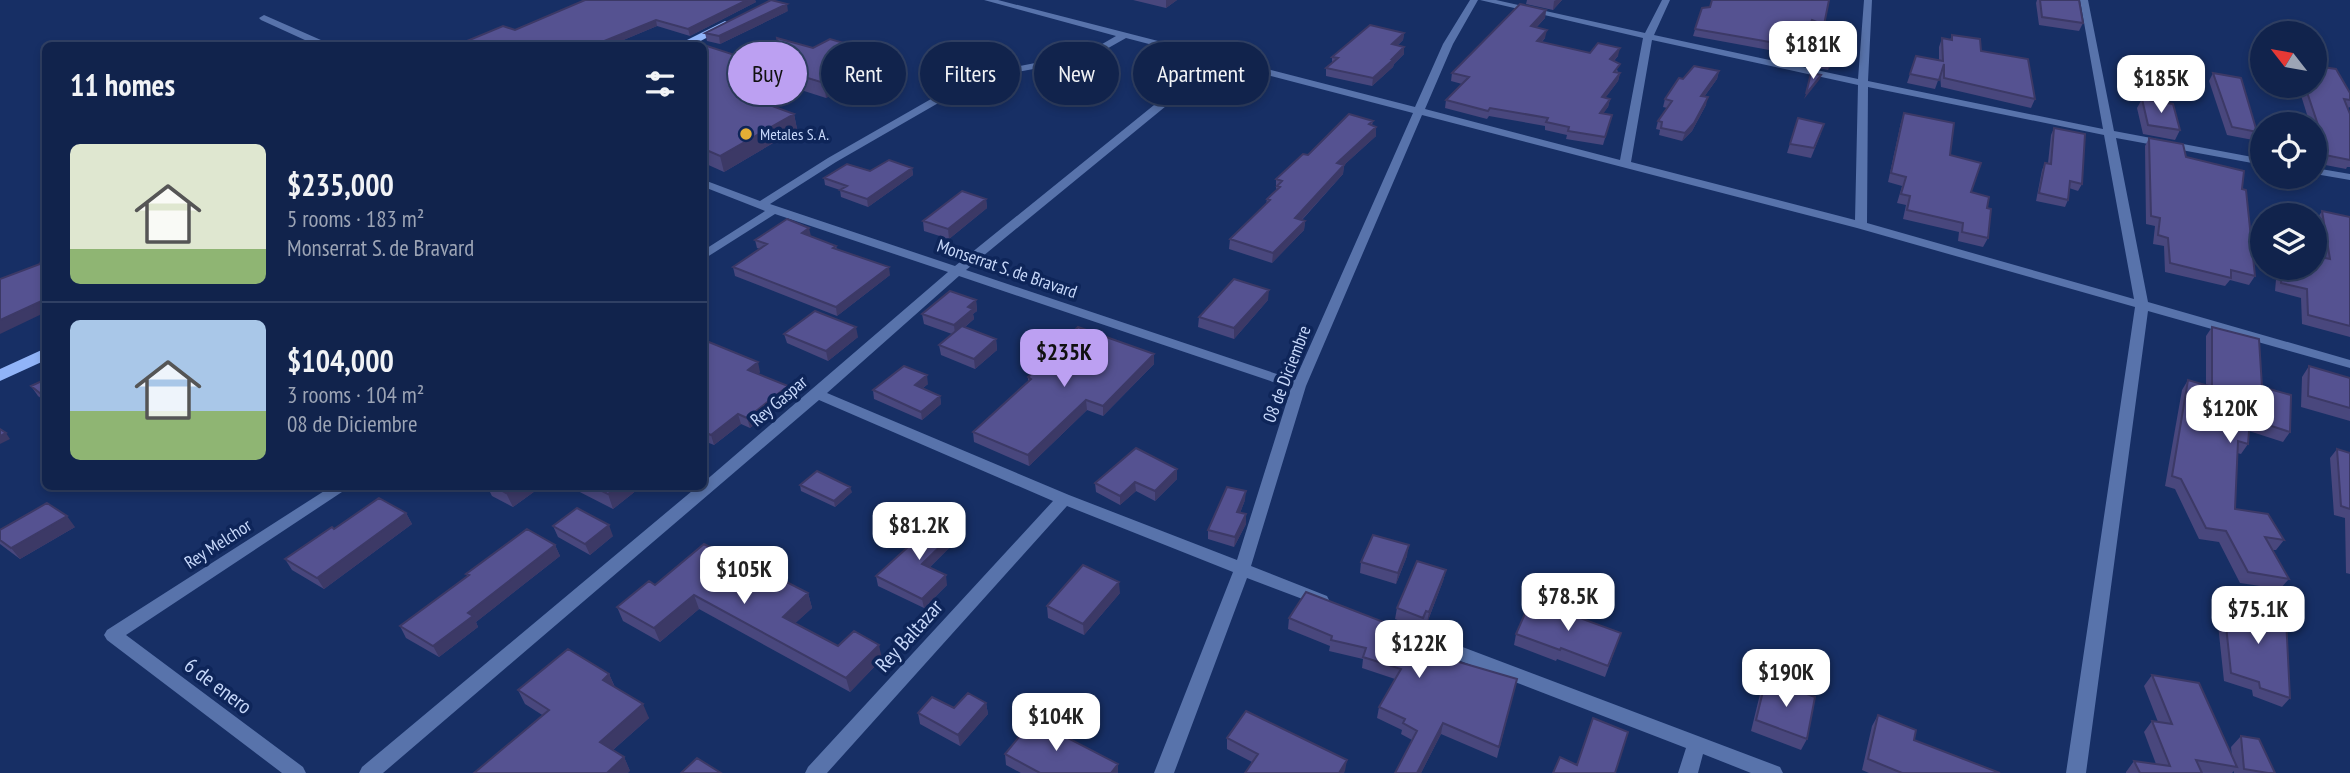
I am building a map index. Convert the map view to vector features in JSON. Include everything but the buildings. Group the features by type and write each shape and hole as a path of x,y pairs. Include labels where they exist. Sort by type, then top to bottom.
{"main road":[{"path":"689,42 739,17"},
{"path":"0,376 42,356"}],"street":[{"path":"988,0 1153,42"},
{"name":"08 de Diciembre","path":"1164,773 1242,570 1299,386 1448,44 1474,0"},
{"path":"1484,0 1863,85 2110,135 2250,160"},
{"path":"1625,163 1648,37 1666,0"},
{"path":"1861,225 1863,85 1868,0"},
{"path":"2076,773 2142,305 2084,0"},
{"path":"264,18 318,42"},
{"path":"761,205 832,160 968,82 986,75 1068,60 1100,49 1125,35"},
{"path":"1269,71 1861,225 2350,363"},
{"name":"Rey Gaspar","path":"707,487 957,271 1161,105"},
{"path":"2327,173 2350,177"},
{"name":"Monserrat S. de Bravard","path":"707,184 774,210 1299,386"},
{"path":"707,253 774,210"},
{"path":"817,394 1064,499 1333,605"},
{"name":"Rey Melchor","path":"113,635 338,490"},
{"name":"Rey Gaspar","path":"369,773 704,490"},
{"name":"Rey Baltazar","path":"815,773 1064,499"},
{"path":"1385,625 1773,773"},
{"name":"6 de enero","path":"113,635 296,773"},
{"path":"1688,773 1696,744"}],"place":[{"name":"Metales S. A.","path":"746,134"}]}
